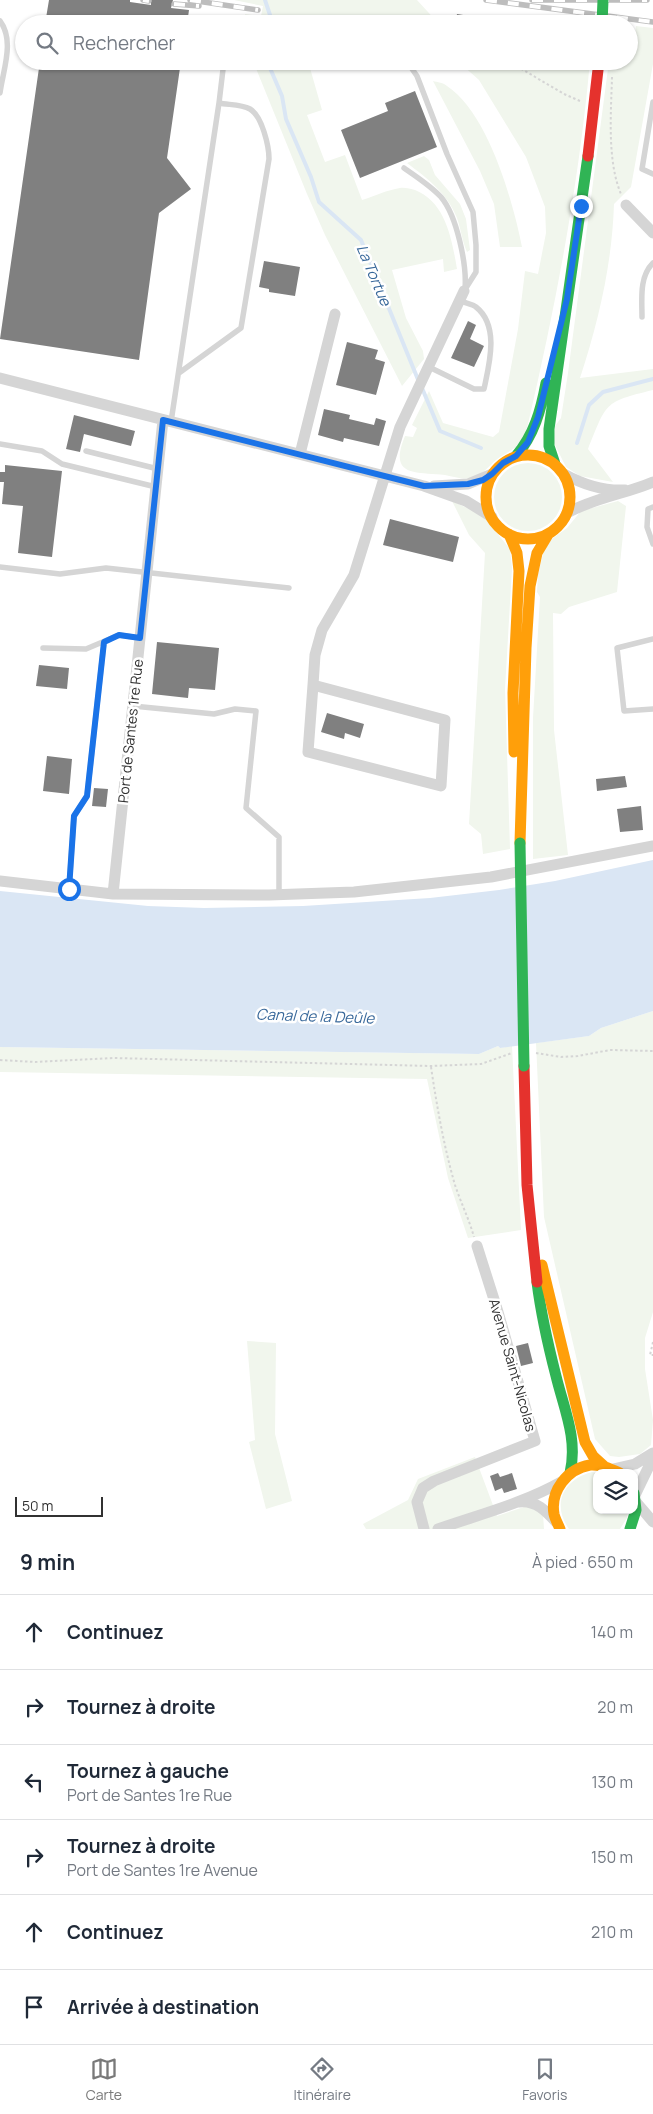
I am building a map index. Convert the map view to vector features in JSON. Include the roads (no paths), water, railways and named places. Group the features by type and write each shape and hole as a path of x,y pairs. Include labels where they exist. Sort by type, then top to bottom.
{"main road":[{"path":"603,15 604,0"},
{"path":"555,464 549,446 548,429 587,165 598,70"},
{"path":"516,456 536,455 555,464 564,474 570,493 567,513 561,523 549,533 538,538 526,539 508,534 499,527 487,507 486,496 492,474 503,463 516,456 528,442 538,417 567,299"},
{"path":"520,843 526,648 530,586 537,554 549,533"},
{"path":"508,534 517,553 519,571 513,723 520,843 526,1163 532,1257 538,1301 550,1357 573,1443 573,1462 554,1500 553,1509 558,1526"},
{"path":"526,1163 545,1279 584,1436 593,1456 612,1469"},
{"path":"566,1478 586,1466 612,1469"},
{"path":"630,1529 635,1514"}],"street":[{"path":"626,205 653,233"},
{"path":"313,684 445,720 441,786 308,752 315,655 320,635 354,575 400,427 463,296"},
{"path":"300,454 335,314"},
{"path":"0,378 424,486 466,501 492,517"},
{"name":"Port de Santes 1re Rue","path":"113,894 158,469 167,421"},
{"path":"424,486 468,484 492,474"},
{"path":"564,474 579,482 607,489 618,490 652,485"},
{"path":"567,513 582,506 637,488"},
{"path":"0,881 113,894 354,892 491,877 653,846"},
{"name":"Avenue Saint-Nicolas","path":"424,1529 417,1502 423,1488 434,1481 535,1441 498,1312 476,1246"},
{"path":"612,1469 634,1464 653,1453"},
{"path":"638,1490 653,1458"},
{"path":"438,1529 548,1489 566,1478"},
{"path":"638,1501 653,1522"},
{"path":"512,1503 531,1502 545,1510 558,1526"}],"lane":[{"path":"0,21 6,28 8,38 0,93"},
{"path":"167,421 180,372 223,70"},
{"path":"413,70 417,76 447,154 473,212 476,272 463,296"},
{"path":"653,102 642,169 653,174"},
{"path":"180,372 241,328 268,170 267,140 256,115 247,108 219,103"},
{"path":"404,168 442,198 448,208 453,220 461,255 465,279 463,296"},
{"path":"642,317 642,286 649,267 653,263"},
{"path":"427,371 474,389 484,389 491,358 488,322 476,306 463,296"},
{"path":"0,444 42,451 62,464 156,487"},
{"path":"86,450 158,469"},
{"path":"653,507 648,509 648,527 653,544"},
{"path":"0,567 60,574 106,568 289,588"},
{"path":"43,648 86,649 119,635 140,638"},
{"path":"653,639 617,648 624,711 653,709"},
{"path":"69,889 74,816 87,796 104,642"},
{"path":"133,706 214,714 235,709 256,711 246,808 279,837 279,894"}],"water":[{"name":"Canal de la Deûle","path":"653,860 653,1011 601,1028 589,1036 500,1048 498,1046 479,1054 0,1047 0,891 148,906 204,908 303,906 430,898 499,890 555,881"}],"waterway":[{"name":"La Tortue","path":"265,0 270,15"},
{"name":"La Tortue","path":"271,70 282,96 286,119 311,177 319,202 361,240 419,382"},
{"name":"La Tortue","path":"577,443 589,405 603,392 653,379"},
{"name":"La Tortue","path":"422,388 440,431 481,448"}],"railway":[{"path":"143,0 149,1"},
{"path":"190,0 258,10"},
{"path":"486,0 600,15"},
{"path":"532,0 647,0"},
{"path":"174,4 199,6"},
{"path":"638,20 653,22"}]}
